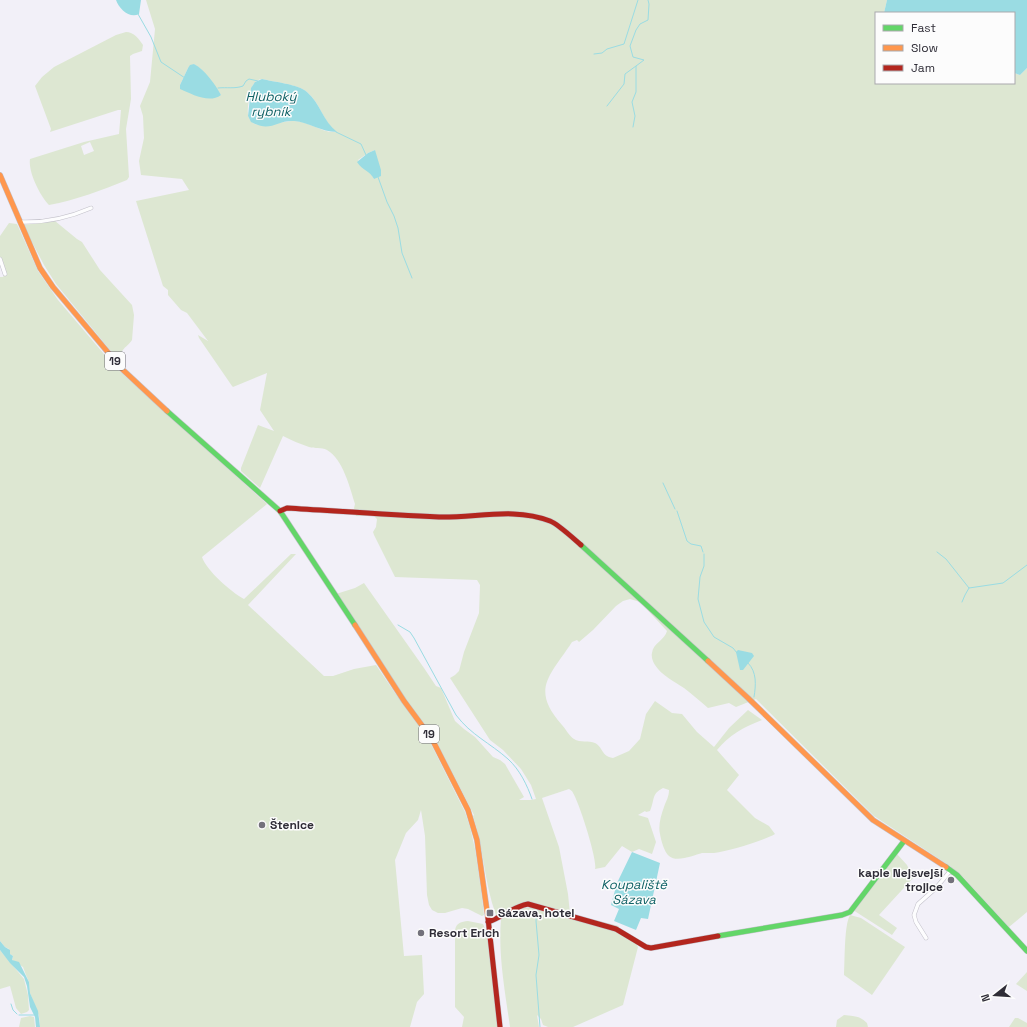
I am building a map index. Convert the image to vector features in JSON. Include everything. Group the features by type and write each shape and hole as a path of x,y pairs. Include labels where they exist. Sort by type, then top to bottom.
{"street":[{"name":"19","path":"0,174 40,268 53,287 122,369 280,511 400,695 432,739 468,810 473,825 480,855 500,1027"},
{"path":"20,222 58,220 91,208"},
{"path":"0,259 5,274"},
{"path":"280,511 287,508 439,517 466,517 513,513 534,516 551,521 575,540 751,701 873,820 950,870 966,884 1027,951"},
{"path":"488,922 518,906 528,904 616,929 646,947 651,948 842,915 850,912 904,841"},
{"path":"926,938 916,922 914,915 918,904 936,888 950,870"}],"green space":[{"path":"146,0 887,0 884,12 875,12 875,84 1015,84 1015,73 1020,75 1027,68 1027,912 1009,927 963,877 950,866 874,816 756,699 736,707 729,703 708,708 684,688 664,675 655,665 652,655 654,647 664,637 667,631 640,602 630,599 623,601 616,606 579,642 577,640 572,642 557,664 547,683 545,692 547,702 552,712 572,738 579,741 595,743 606,755 613,758 629,751 640,739 646,714 655,701 672,713 682,714 697,732 714,747 729,728 748,710 762,720 737,732 717,750 739,775 727,790 755,818 769,826 775,834 754,843 728,850 714,853 702,853 681,859 672,858 664,849 659,831 661,817 669,792 669,790 663,788 655,795 650,811 645,811 638,815 648,818 656,842 652,854 639,849 632,852 622,846 605,867 595,869 594,855 587,831 576,799 572,792 569,789 542,798 559,847 568,894 570,914 619,926 616,932 630,938 638,947 623,1005 573,1027 548,1027 543,1025 541,1019 537,1015 539,1027 510,1027 501,960 501,919 516,910 534,908 525,903 496,915 489,891 474,815 435,739 436,737 434,737 404,698 336,594 355,588 364,583 436,686 441,688 455,721 475,737 493,757 505,764 524,797 519,800 536,799 531,785 521,769 503,750 490,740 450,678 459,671 464,652 479,613 480,585 477,580 395,577 373,532 376,527 377,519 374,516 356,516 354,508 355,504 342,467 333,454 327,450 309,447 283,436 260,488 241,471 258,425 274,431 260,410 267,373 233,387 198,335 208,341 187,313 181,310 168,295 168,290 163,286 136,201 189,190 182,179 141,175 139,161 144,138 143,116 140,106 150,82 155,29","holes":["194,64 202,70 221,95 180,85 188,68","262,79 292,85 303,89 315,101 328,123 336,132 325,131 298,121 264,125 254,124 248,115 250,91 255,82","375,150 374,179 371,173 358,160"]},
{"path":"129,32 138,38 143,45 142,51 130,56 131,99 126,129 129,177 127,180 98,191 49,205 35,184 30,159 84,142 119,134 121,110 50,132 51,129 35,86 42,77 54,67 116,35","holes":["90,142 94,151 84,155 81,146"]},
{"path":"55,221 82,242 100,270 132,305 134,315 132,340 121,353 124,364 115,356 56,284 23,225"},
{"path":"9,223 17,224 38,271 58,300 115,367 267,504 202,557 208,568 226,586 244,599 291,554 296,554 248,605 324,676 333,676 354,669 376,665 428,738 465,812 475,849 484,915 482,916 468,909 462,908 445,913 438,913 432,910 429,905 427,895 425,836 421,810 418,820 406,833 395,860 404,956 422,955 424,994 417,1002 410,1027 40,1027 39,1016 30,993 29,982 23,967 12,960 13,956 10,954 9,949 0,941 0,277 3,277 5,273 0,258 0,236"},
{"path":"897,854 907,865 913,878 879,915 897,928 892,935 853,910"},
{"path":"850,915 861,918 905,947 872,995 844,975 846,935"},
{"path":"468,921 483,924 487,933 498,1027 462,1027 464,1017 455,1007 455,930 457,925"},
{"path":"0,950 24,979 28,995 29,1010 27,1012 21,1014 16,1008 10,986 0,989"},
{"path":"1027,972 1027,991 1016,984"},
{"path":"844,1015 862,1019 867,1023 868,1027 836,1027 837,1020"},
{"path":"30,1016 34,1017 35,1027 19,1027 21,1018"},
{"path":"1015,1018 1027,1023 1027,1027 1009,1027"}],"water":[{"path":"116,0 141,0 139,14 132,15 125,12"},
{"path":"887,0 1027,0 1027,68 1020,75 1015,73 1015,12 884,12"},
{"path":"194,64 202,70 216,86 221,95 211,99 200,97 180,89 180,85 188,68 190,65"},
{"name":"Hluboký rybník","path":"262,79 292,85 303,89 315,101 328,123 337,132 331,132 305,123 294,121 282,122 269,126 258,125 251,122 248,116 251,88 255,82"},
{"path":"375,150 381,170 381,176 374,179 357,162 368,153"},
{"path":"738,650 752,653 754,656 743,670 740,670 736,652"},
{"name":"Koupaliště Sázava","path":"632,852 660,863 648,919 641,918 636,930 614,921 619,909 611,905 617,883"},
{"path":"0,941 10,950 10,954 13,956 12,960 19,962 29,982 30,993 38,1011 40,1027 36,1027 35,1017 30,1007 24,977 0,950"}],"waterway":[{"path":"594,54 602,53 607,49 624,44 638,0"},
{"path":"633,127 635,116 632,102 636,92 636,66 644,60 633,57 630,46 640,24 648,20 648,0"},
{"path":"138,14 151,37 161,62 185,78"},
{"path":"607,106 624,84 625,74 636,66"},
{"path":"218,88 240,87 243,86 249,79 258,81"},
{"path":"336,132 361,144 366,155"},
{"path":"378,177 394,216 398,228 402,253 412,278"},
{"path":"663,483 675,509"},
{"path":"677,511 687,541 691,544 701,546 703,552"},
{"path":"937,552 946,559 969,588 1003,583 1027,565"},
{"path":"704,554 704,566 700,577 698,599 704,622 714,637 733,648 737,653"},
{"path":"962,602 969,588"},
{"path":"398,625 410,632 414,638 456,715 468,728 512,763 523,778 532,799"},
{"path":"748,663 753,670 754,675 754,697"},
{"path":"537,910 536,921 539,955 536,975 540,1027"},
{"path":"11,1004 13,1010 17,1014"},
{"path":"19,1015 34,1015"}],"traffic: fast":[{"path":"167,411 280,511 355,625"},
{"path":"581,545 708,661"},
{"path":"718,936 842,915 850,912 904,841"},
{"path":"946,867 957,875 1027,951"}],"traffic: slow":[{"path":"0,175 40,268 53,287 122,369 167,411"},
{"path":"355,625 404,701 432,739 468,810 477,840 488,918"},
{"path":"708,661 873,820 946,867"}],"traffic: jam":[{"path":"280,511 287,508 439,517 495,514 523,515 550,521 581,545"},
{"path":"488,922 517,907 528,904 616,929 646,947 651,948 718,936"},
{"path":"488,918 500,1027"}],"place":[{"name":"Štenice","path":"262,825"},
{"name":"kaple Nejsvejší trojice","path":"951,880"},
{"name":"Sázava, hotel","path":"490,913"},
{"name":"Resort Erich","path":"421,933"}]}
